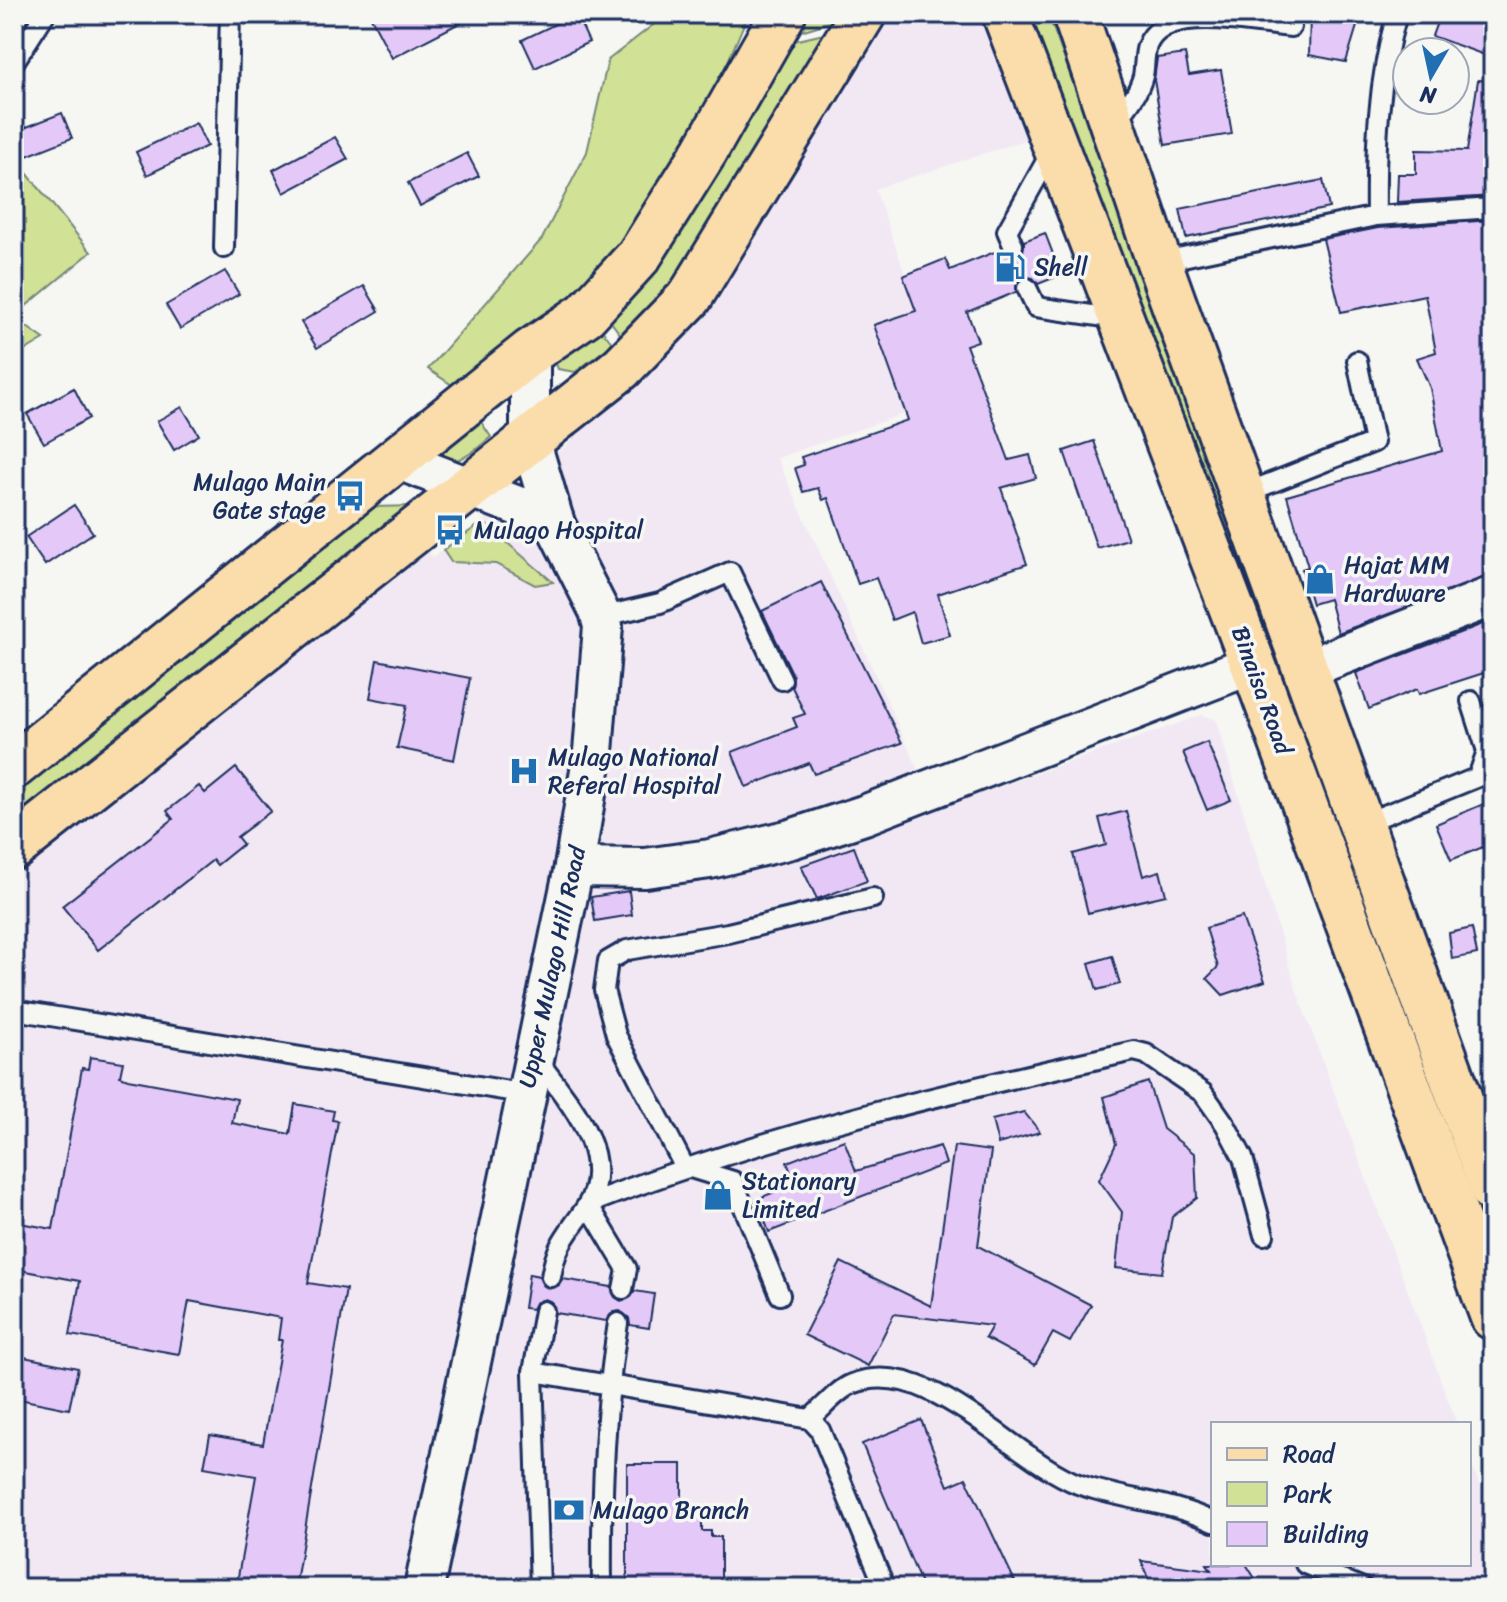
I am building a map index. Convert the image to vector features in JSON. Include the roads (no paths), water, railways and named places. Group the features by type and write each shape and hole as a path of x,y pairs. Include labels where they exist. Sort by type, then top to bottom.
{"main road":[{"path":"14,766 530,352 586,314 639,256 705,151 783,14"},
{"path":"14,847 621,368 690,297 863,14"},
{"name":"Binaisa Road","path":"1005,14 1253,664 1493,1317"},
{"name":"Binaisa Road","path":"1075,14 1159,262 1490,1174"}],"street":[{"name":"Upper Mulago Hill Road","path":"424,1588 574,867 593,752 601,617 554,520 530,439 530,352"},
{"path":"396,459 554,520"},
{"path":"1306,669 1493,596"},
{"path":"574,867 645,868 710,859 791,839 864,815 1253,664"}],"lane":[{"path":"14,62 45,14"},
{"path":"224,248 230,14"},
{"path":"1376,216 1376,176 1386,52 1397,14"},
{"path":"1112,126 1134,97 1143,76 1146,47 1155,31 1165,24 1184,19 1291,27"},
{"path":"1013,245 1007,231 1055,146"},
{"path":"1159,262 1376,216 1493,208"},
{"path":"1027,288 1036,307 1122,319"},
{"path":"1243,494 1374,442 1357,361"},
{"path":"601,617 660,603 730,572 782,680"},
{"path":"1362,824 1478,777 1487,751 1471,701"},
{"path":"780,1295 733,1181 684,1166 616,1035 604,990 608,961 627,950 728,933 873,898"},
{"path":"14,1010 527,1094"},
{"path":"588,1204 684,1166 961,1089 1134,1051 1146,1054 1203,1093 1225,1124 1243,1158 1264,1235"},
{"path":"534,1056 581,1120 593,1146 594,1186 588,1204 556,1248 551,1277"},
{"path":"588,1204 627,1269 623,1289"},
{"path":"540,1588 533,1372 544,1311"},
{"path":"602,1588 601,1505 608,1385 618,1323"},
{"path":"533,1372 810,1419 820,1430 885,1588"},
{"path":"810,1419 850,1384 877,1378 902,1382 943,1395 1013,1447 1078,1483 1192,1512 1211,1521"},
{"path":"1310,1566 1363,1588"}],"place":[{"name":"Shell","path":"1010,267"},
{"name":"Mulago Main Gate stage","path":"350,496"},
{"name":"Mulago Hospital","path":"450,530"},
{"name":"Hajat MM Hardware","path":"1320,579"},
{"name":"Mulago National Referal Hospital","path":"524,771"},
{"name":"Stationary Limited","path":"718,1195"},
{"name":"Mulago Branch","path":"569,1510"}]}
